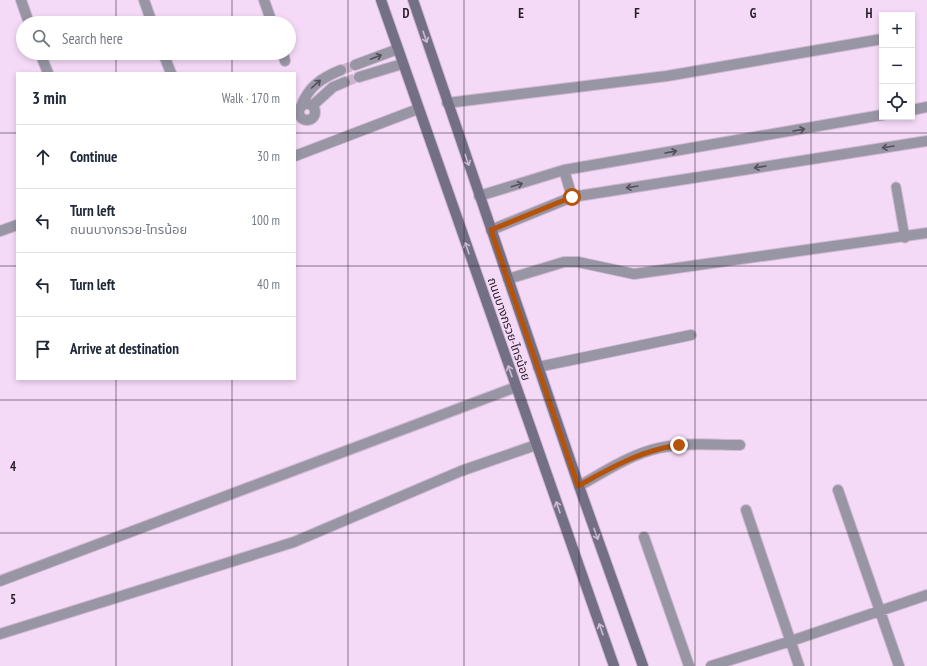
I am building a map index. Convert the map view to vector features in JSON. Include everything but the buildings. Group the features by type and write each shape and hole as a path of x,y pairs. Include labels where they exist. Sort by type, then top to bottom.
{"main road":[{"name":"ถนนบางกรวย-ไทรน้อย","path":"381,0 402,64 614,666"},
{"name":"ถนนบางกรวย-ไทรน้อย","path":"412,0 578,486 643,666"}],"street":[{"path":"21,0 27,16"},
{"path":"144,0 150,16"},
{"path":"264,0 270,16"},
{"path":"448,103 667,76 879,40"},
{"path":"355,65 398,48"},
{"path":"43,60 48,72"},
{"path":"166,60 171,72"},
{"path":"359,77 402,64"},
{"path":"312,106 316,113 314,117 306,120 299,120 305,95 326,75 340,70"},
{"path":"301,107 304,105 312,106 333,87 345,82"},
{"path":"915,109 927,107"},
{"path":"296,156 418,109"},
{"path":"479,196 564,170 879,116"},
{"path":"491,230 572,197 927,141"},
{"path":"564,170 572,197"},
{"path":"0,231 16,225"},
{"path":"508,279 564,262 578,262 634,274 905,238 927,233"},
{"path":"538,367 691,335"},
{"path":"0,581 516,387"},
{"path":"578,486 635,455 659,448 679,445 740,444"},
{"path":"0,634 294,542 461,471 536,445"},
{"path":"838,490 898,666"},
{"path":"746,510 799,666"},
{"path":"644,537 689,666"},
{"path":"710,666 791,641 927,595"}],"lane":[{"path":"896,188 905,238"}],"tunnel":[{"path":"341,70 355,65"},
{"path":"345,82 359,77"}],"route":[{"path":"572,197 491,230 578,486 635,455 659,448 679,445"}]}
